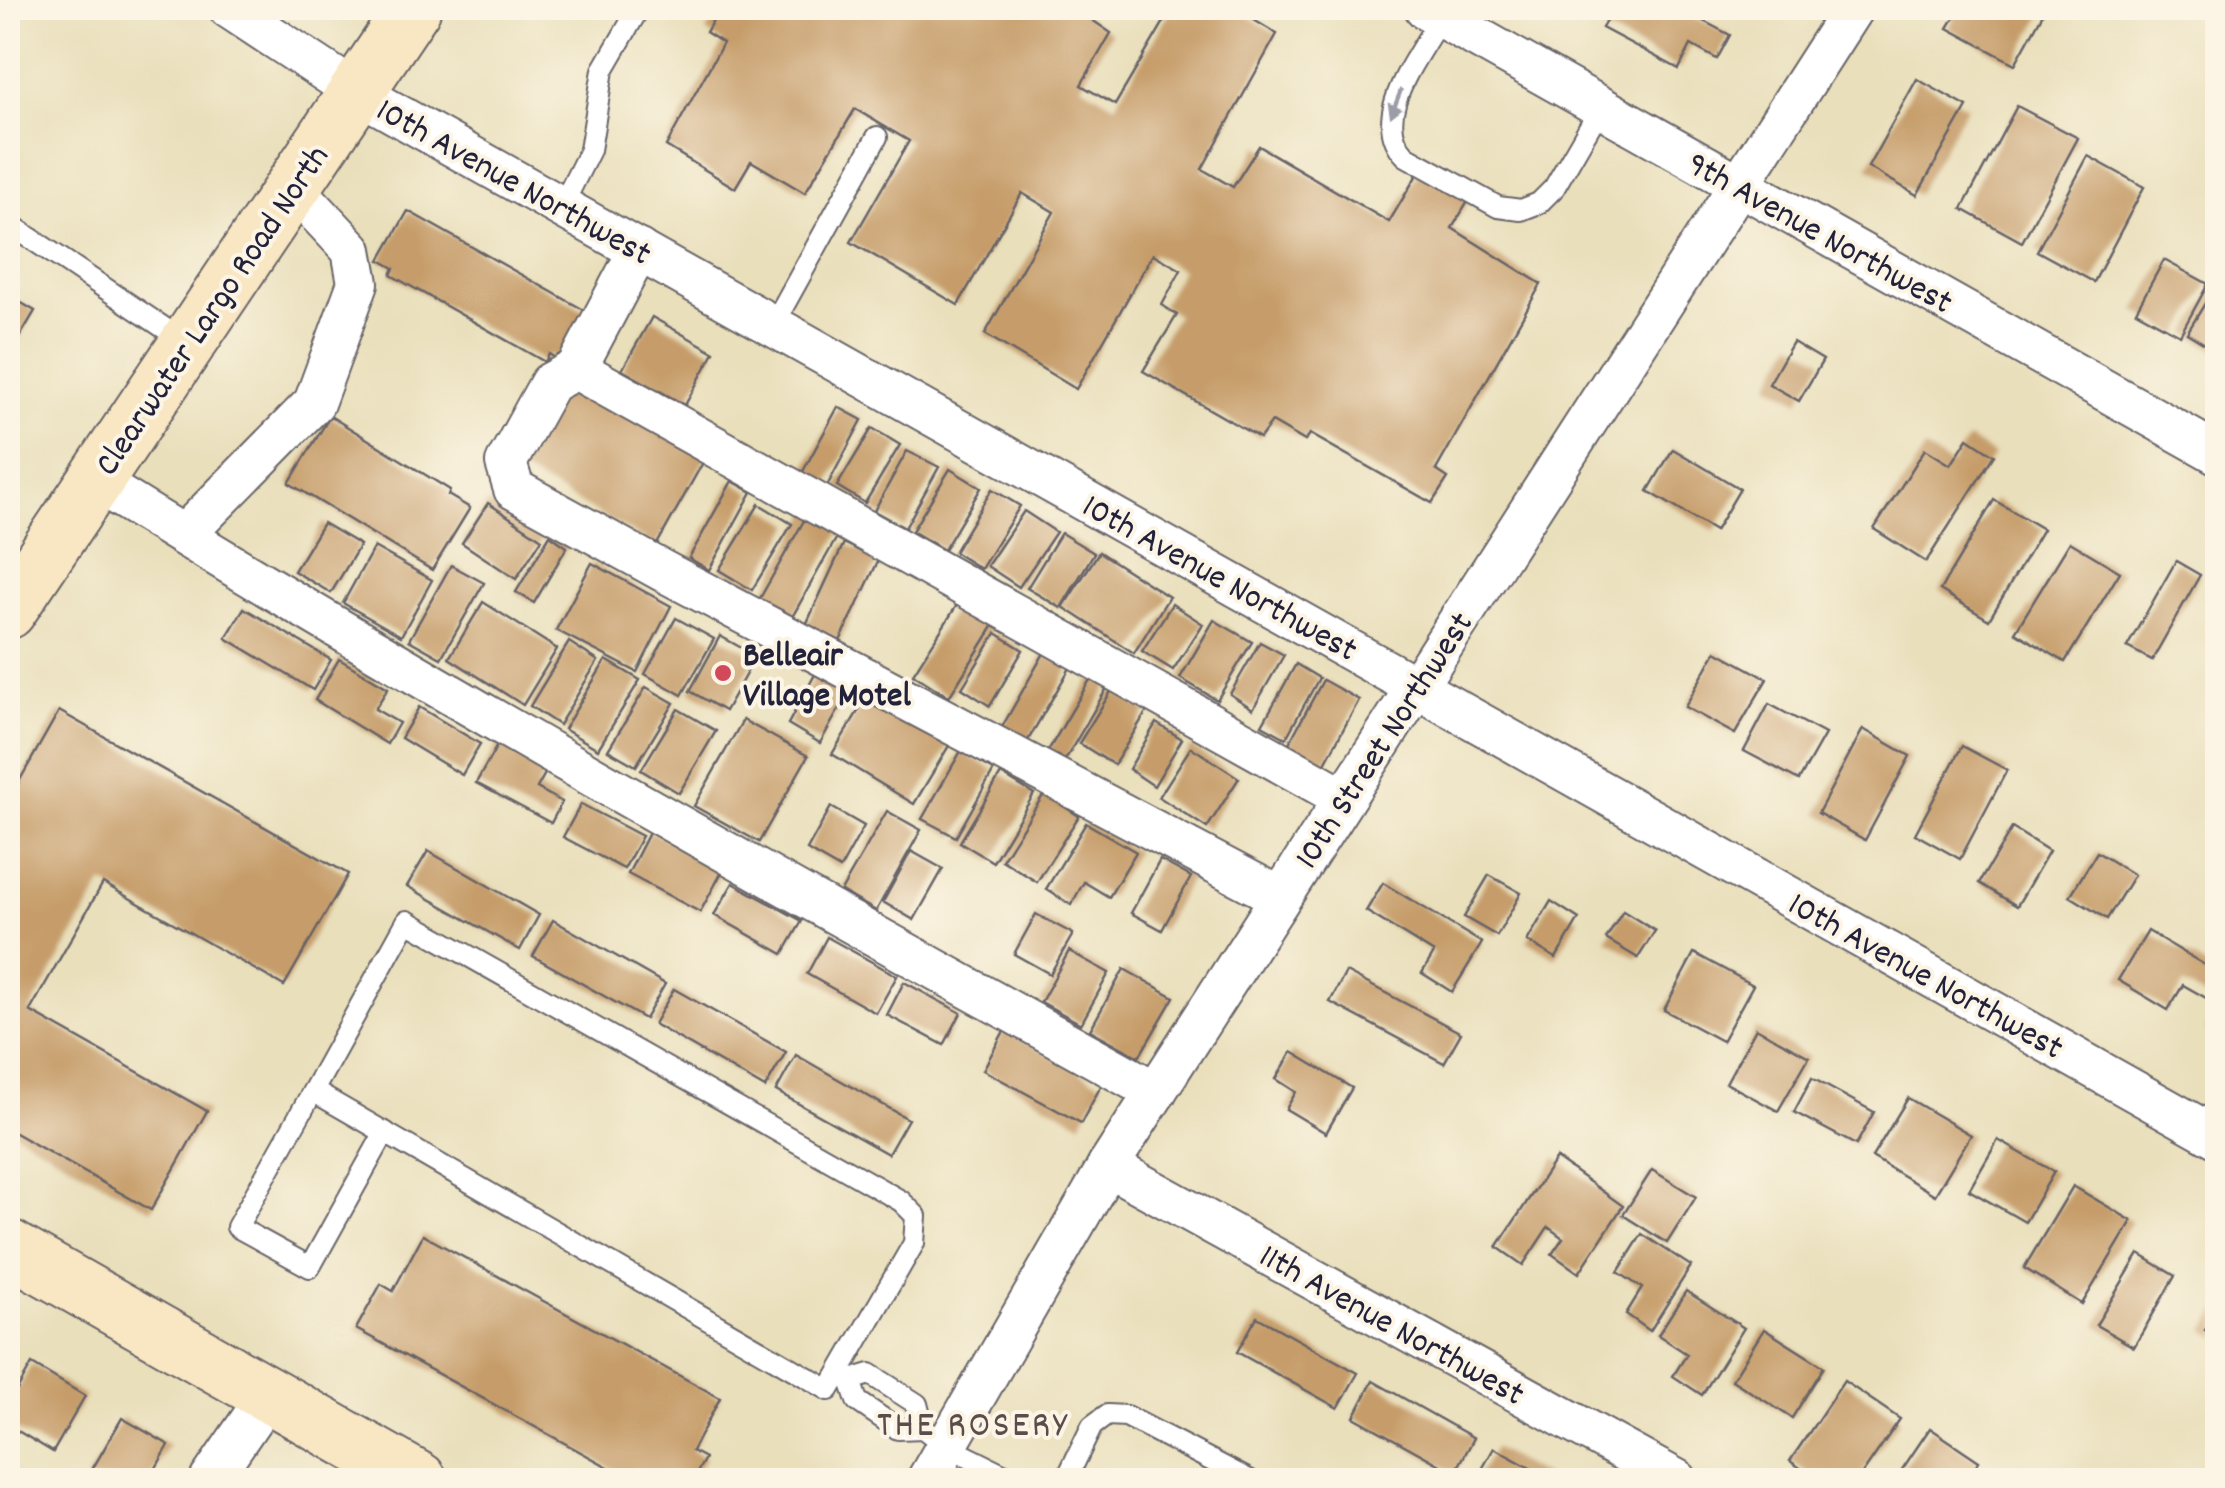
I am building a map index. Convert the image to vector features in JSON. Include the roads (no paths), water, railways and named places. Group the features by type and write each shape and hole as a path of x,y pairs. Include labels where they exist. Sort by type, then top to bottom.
{"main road":[{"name":"Clearwater Largo Road North","path":"13,590 94,480 413,8"},
{"path":"8,1247 419,1480"}],"street":[{"name":"10th Avenue Northwest","path":"230,8 356,91 2218,1138"},
{"name":"10th Street Northwest","path":"932,1452 1108,1166 1853,8"},
{"name":"9th Avenue Northwest","path":"1433,12 2218,454"},
{"path":"184,535 314,403 358,283 352,250 292,186"},
{"path":"639,250 576,369 550,383 506,463 514,489 1280,897"},
{"path":"576,369 1344,798"},
{"path":"94,480 264,585 810,899 1156,1092"},
{"name":"11th Avenue Northwest","path":"1108,1166 1677,1480"},
{"path":"210,1480 268,1395"}],"lane":[{"path":"562,206 590,150 603,70 639,8"},
{"path":"1433,12 1392,107 1394,144 1406,156 1498,207 1521,210 1539,203 1554,188 1602,107"},
{"path":"773,325 877,137"},
{"path":"8,223 187,344"},
{"path":"313,1091 385,1132 829,1390 845,1376 914,1243 916,1216 900,1201 407,921 237,1226 310,1267 385,1132"},
{"path":"845,1376 870,1374 918,1404 932,1452"},
{"path":"845,1376 857,1401 932,1452 1015,1480"},
{"path":"1066,1480 1092,1426 1107,1415 1126,1416 1249,1480"}],"place":[{"name":"Belleair Village Motel","path":"723,673"}],"district":[{"name":"THE ROSERY","path":"973,1422"}]}
